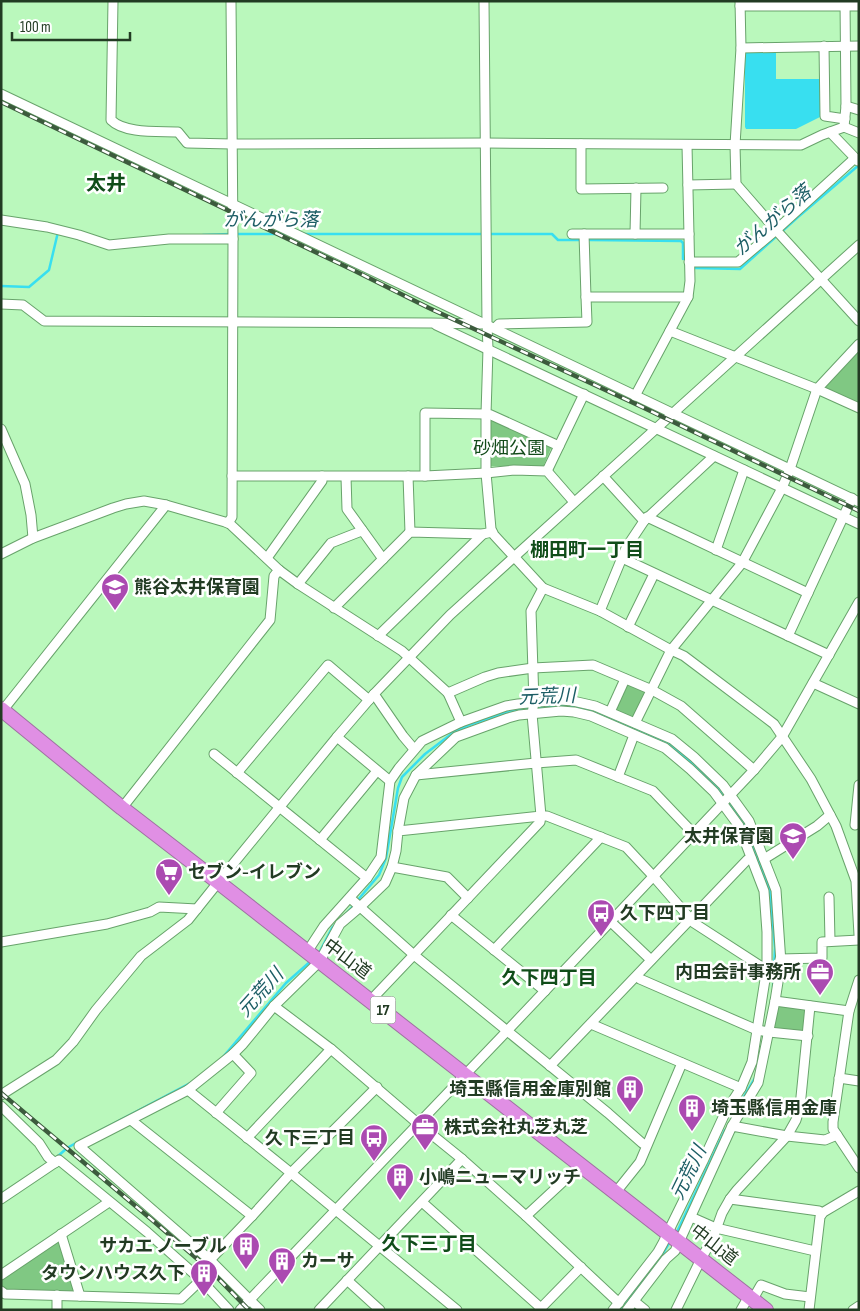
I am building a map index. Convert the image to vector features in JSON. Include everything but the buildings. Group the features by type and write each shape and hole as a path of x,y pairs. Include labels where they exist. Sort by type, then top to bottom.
{"highway":[{"name":"中山道","path":"2,710 122,808 371,1000 766,1310"}],"street":[{"path":"114,1 111,120 116,124 133,130 178,132 187,143 800,145 845,123"},
{"path":"228,523 232,517 233,239 231,1"},
{"path":"378,636 488,533 486,414 488,349 491,326 485,144 484,1"},
{"path":"845,3 845,123"},
{"path":"859,6 845,3 740,4 741,48 735,145 736,184 859,321"},
{"path":"824,46 825,116 845,123 859,133"},
{"path":"741,48 859,46"},
{"path":"1,94 855,500 844,517 788,636"},
{"path":"846,106 859,110"},
{"path":"690,262 738,262 778,232 857,160 830,132"},
{"path":"581,144 581,189 664,188"},
{"path":"635,396 688,297 690,262 687,144"},
{"path":"688,184 736,184"},
{"path":"635,234 636,188"},
{"path":"1,220 47,227 109,244 168,239 233,239"},
{"path":"572,234 689,234"},
{"path":"1,304 23,306 44,322 431,322 491,326 499,324 587,322 584,234"},
{"path":"4,1090 56,1060 73,1042 96,1010 141,956 188,920 279,807 372,697 450,615 859,245"},
{"path":"586,296 688,297"},
{"path":"431,322 859,524"},
{"path":"670,331 736,356 859,408"},
{"path":"635,723 671,650 742,563 782,488 817,389 859,344"},
{"path":"547,471 584,394"},
{"path":"425,476 425,413 491,415 559,446"},
{"path":"1,429 25,484 34,538"},
{"path":"600,611 622,558 634,534 645,519 714,456"},
{"path":"232,476 425,476 486,474 514,470 547,471 574,502"},
{"path":"716,550 744,470"},
{"path":"267,558 322,481 322,476"},
{"path":"408,476 410,532"},
{"path":"603,476 645,519 808,593"},
{"path":"346,477 346,509 383,559"},
{"path":"1,554 34,538 126,504 144,501 166,505 228,523 279,570 298,584 402,651 448,692 461,722"},
{"path":"2,710 166,505"},
{"path":"298,584 331,542 362,530"},
{"path":"334,608 410,532 488,533 514,556 543,588 600,611 684,656 774,724 810,779 836,826 856,881 859,935"},
{"path":"622,558 828,655"},
{"path":"122,808 270,620 274,576 279,570"},
{"path":"628,627 654,574"},
{"path":"371,1000 540,822 532,714 534,702 531,611 543,588"},
{"path":"240,1310 754,770 782,737 859,602"},
{"path":"237,773 328,665 372,697 414,749"},
{"path":"448,692 498,673 533,668 593,666 652,690 681,706 754,770"},
{"path":"610,712 625,678"},
{"path":"813,683 859,704"},
{"path":"274,1006 331,1049 462,1159 581,1268 616,1306 658,1252 691,1217 732,1126 758,1083 767,967 764,891 722,785 694,757 672,739 595,706 560,700 506,706 461,722 422,741 390,781 381,857 367,878 324,926 307,952"},
{"path":"260,1310 210,1260 79,1146 188,1090 233,1054 274,1006 320,961 340,924 360,908 385,883 396,851 404,798 416,775 456,737 508,718 561,711 591,716 666,748 749,821 776,890 780,960 775,1002 741,1088 726,1111 703,1161 673,1237 675,1251 666,1258 627,1310"},
{"path":"618,777 634,735"},
{"path":"337,738 390,781"},
{"path":"214,754 367,878"},
{"path":"416,775 576,760 653,791 694,834"},
{"path":"320,840 377,771"},
{"path":"836,826 857,825 859,785"},
{"path":"764,859 817,826 830,814"},
{"path":"398,831 547,816 626,847 694,922 762,967 767,967"},
{"path":"494,950 601,837"},
{"path":"550,1066 751,858"},
{"path":"392,867 447,877 468,898"},
{"path":"830,897 830,942"},
{"path":"350,898 414,955 646,1145"},
{"path":"1,942 108,924 150,912 158,907 197,909"},
{"path":"452,915 545,991"},
{"path":"611,922 651,960"},
{"path":"780,960 822,958 822,942 859,940"},
{"path":"636,976 640,980 763,1031 808,1036"},
{"path":"858,1166 837,1135 833,1122 849,1011 859,980"},
{"path":"775,1002 849,1011"},
{"path":"676,1310 713,1238 730,1199 787,1136 796,1120 800,1107 810,1006"},
{"path":"591,1024 741,1088"},
{"path":"247,1138 331,1049"},
{"path":"216,1113 251,1073 233,1054"},
{"path":"616,1192 640,1162 682,1063"},
{"path":"839,1078 859,1081"},
{"path":"210,1260 377,1087"},
{"path":"188,1090 292,1173 457,1310"},
{"path":"1,1106 40,1143 51,1160"},
{"path":"132,1120 252,1216"},
{"path":"732,1126 787,1136 825,1140 837,1135"},
{"path":"319,1310 462,1159"},
{"path":"1,1199 51,1160 59,1160 147,1232 201,1280 229,1310"},
{"path":"526,1216 581,1165"},
{"path":"809,1310 820,1217 859,1191"},
{"path":"730,1199 819,1211 822,1214"},
{"path":"1,1275 109,1202"},
{"path":"422,1202 540,1309 581,1268"},
{"path":"691,1217 716,1228 816,1251"},
{"path":"61,1234 80,1296"},
{"path":"1,1292 4,1294 181,1299 201,1280"},
{"path":"347,1280 380,1310"},
{"path":"741,1310 760,1285 785,1294 810,1297"},
{"path":"57,1296 57,1310"},
{"path":"634,1301 646,1310"},
{"path":"852,1310 859,1306"}],"green space":[{"path":"859,349 859,403 823,387"},
{"name":"砂畑公園","path":"491,420 552,446 543,467 491,466"},
{"path":"625,682 646,692 635,718 613,709"},
{"path":"779,1006 807,1009 805,1033 773,1029"},
{"path":"59,1240 76,1293 6,1291 1,1287 1,1278"}],"water":[{"path":"776,49 776,79 824,79 824,115 796,129 746,129 745,52"}],"waterway":[{"name":"がんがら落","path":"695,268 740,269 859,165"},
{"name":"がんがら落","path":"1,286 29,287 49,270 58,232"},
{"name":"がんがら落","path":"203,235 230,234"},
{"name":"がんがら落","path":"236,234 288,234"},
{"name":"がんがら落","path":"303,234 552,234 558,240 580,240"},
{"name":"がんがら落","path":"590,240 681,241 683,243 683,259"},
{"name":"元荒川","path":"536,708 561,706 593,711 669,743 718,789 744,824 770,890 775,948 773,987"},
{"name":"元荒川","path":"357,901 379,875 386,858 398,788 402,777 425,754 454,732 507,712 530,708"},
{"name":"元荒川","path":"344,916 354,905"},
{"name":"元荒川","path":"319,953 335,925"},
{"name":"元荒川","path":"223,1057 286,983 312,960"},
{"name":"元荒川","path":"732,1117 755,1078"},
{"name":"元荒川","path":"88,1137 194,1081"},
{"name":"元荒川","path":"676,1234 725,1130"},
{"name":"元荒川","path":"57,1157 76,1143"},
{"name":"元荒川","path":"619,1310 659,1260 671,1240"}],"railway":[{"path":"1,102 429,308 859,511"},
{"path":"1,1093 209,1269 249,1310"}],"place":[{"name":"熊谷太井保育園","path":"115,611"},
{"name":"太井保育園","path":"793,860"},
{"name":"セブン-イレブン","path":"169,896"},
{"name":"久下四丁目","path":"601,937"},
{"name":"内田会計事務所","path":"820,996"},
{"name":"埼玉縣信用金庫別館","path":"630,1113"},
{"name":"埼玉縣信用金庫","path":"692,1132"},
{"name":"株式会社丸芝丸芝","path":"425,1151"},
{"name":"久下三丁目","path":"374,1162"},
{"name":"小嶋ニューマリッチ","path":"400,1201"},
{"name":"サカエ ノーブル","path":"246,1270"},
{"name":"カーサ","path":"282,1285"},
{"name":"タウンハウス久下","path":"204,1297"}],"district":[{"name":"太井","path":"106,184"},
{"name":"棚田町一丁目","path":"587,550"},
{"name":"久下四丁目","path":"549,978"},
{"name":"久下三丁目","path":"429,1244"}]}
